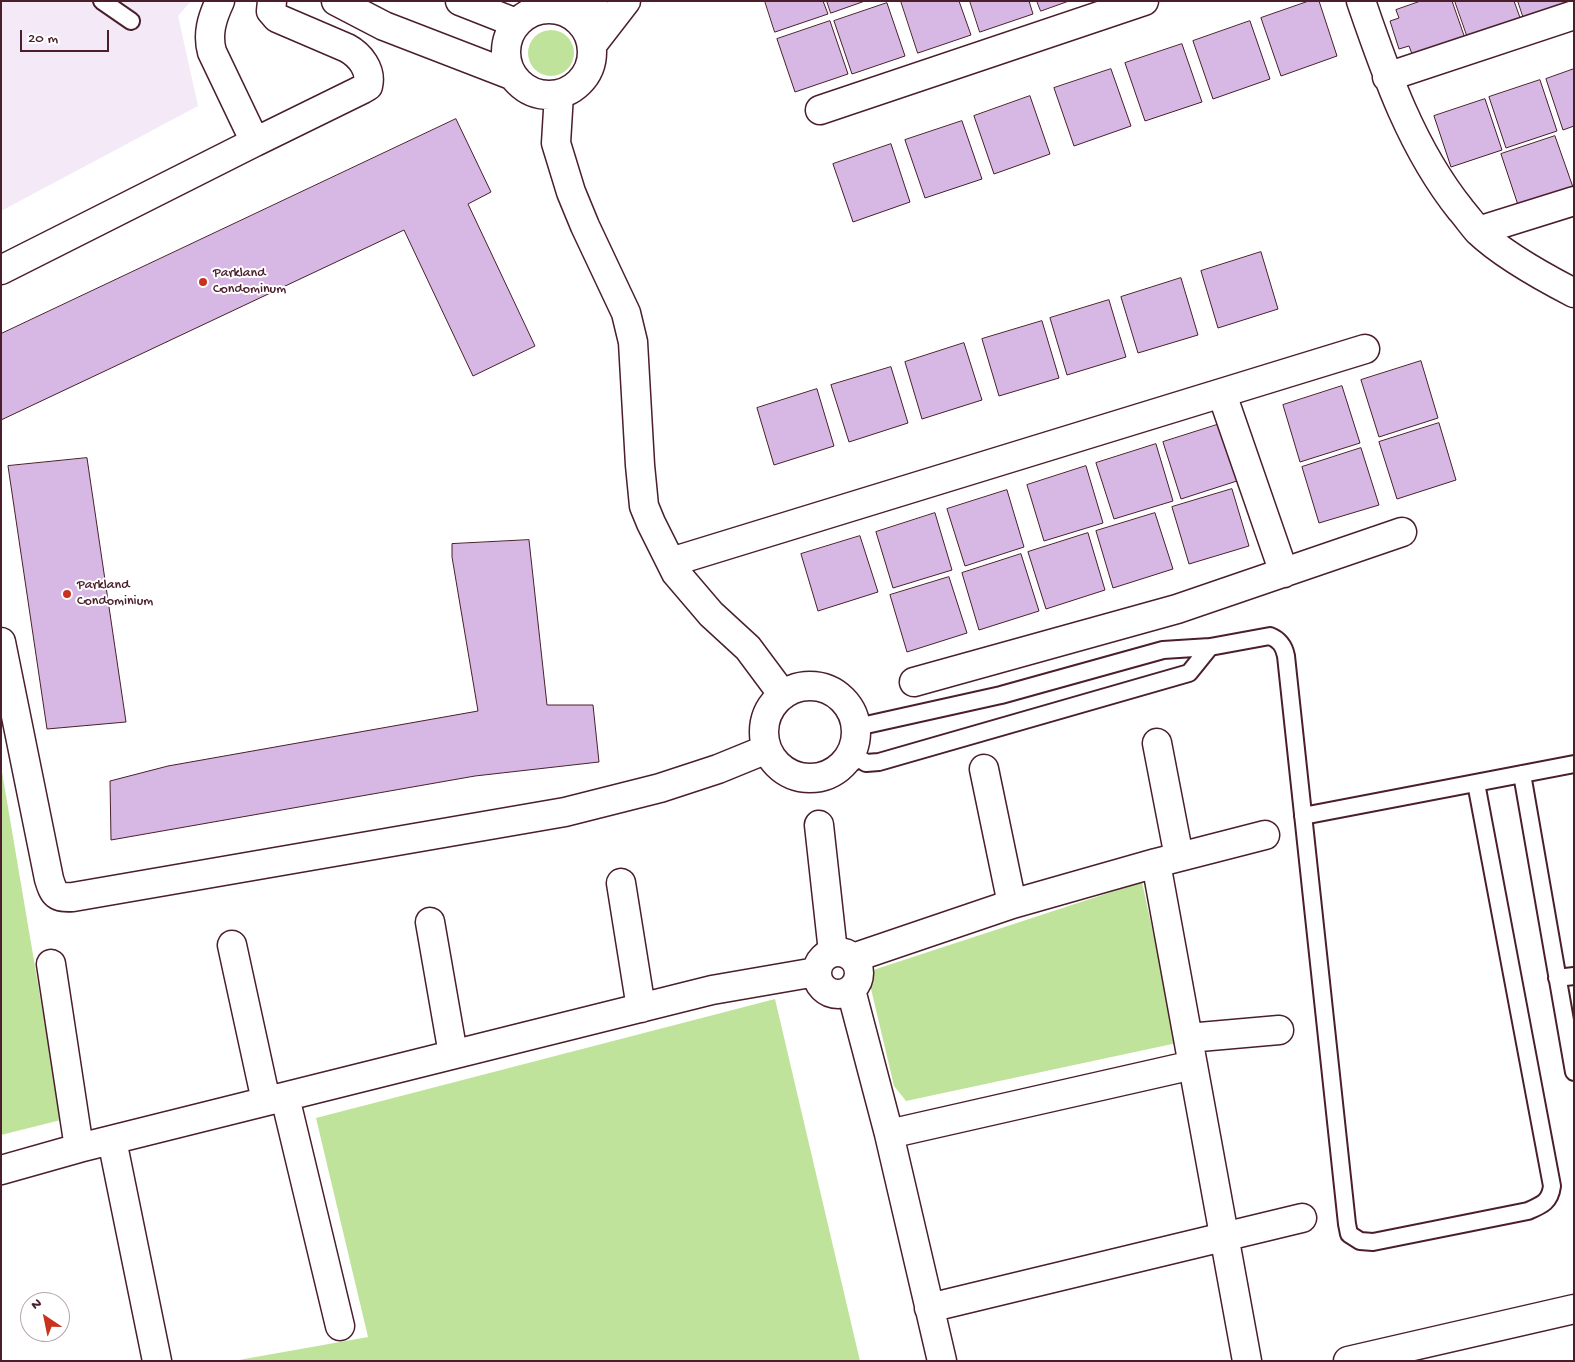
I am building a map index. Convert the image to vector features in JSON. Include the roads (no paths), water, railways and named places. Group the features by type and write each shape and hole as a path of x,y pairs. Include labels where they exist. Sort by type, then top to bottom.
{"street":[{"path":"220,1 212,20 209,43 255,142"},
{"path":"1,270 368,86 367,70 357,54 278,18 272,11 272,1"},
{"path":"336,1 384,26 511,75 526,90 551,96 565,92 578,84 587,73 592,59 592,45 587,31 585,10 566,12 553,9 540,10 528,14 516,23 509,35 505,48 506,62 511,75"},
{"path":"460,1 516,23"},
{"path":"592,45 626,1"},
{"path":"820,110 1144,1"},
{"path":"1361,1 1387,77 1416,139 1443,187 1478,231 1512,258 1574,293"},
{"path":"1387,77 1574,15"},
{"path":"558,94 556,143 585,226 626,313 633,342 644,506 659,542 676,573 711,614 748,648 783,695"},
{"path":"1478,231 1574,201"},
{"path":"671,562 1365,349"},
{"path":"1222,394 1284,573"},
{"path":"914,682 1177,610 1402,532"},
{"path":"1,642 49,879 52,890 62,898 73,898 565,812 660,788 718,769 767,749"},
{"path":"809,686 836,693 846,702 853,714 857,727 856,742 850,756 841,767 828,775 814,779 799,777 785,772 774,762 767,749 764,734 766,719 772,706 783,695 795,688 809,686"},
{"path":"1157,743 1167,860 1188,1038 1247,1361"},
{"path":"984,769 1012,904"},
{"path":"819,824 834,961 820,986 838,995 851,990 859,978 857,964 834,961"},
{"path":"1,1170 79,1148 453,1054 834,961 1012,904 1265,834"},
{"path":"621,883 642,1008"},
{"path":"430,922 453,1054"},
{"path":"232,946 340,1326"},
{"path":"51,964 79,1148"},
{"path":"851,990 889,1134 942,1361"},
{"path":"1188,1038 1279,1030"},
{"path":"889,1134 1193,1065"},
{"path":"112,1140 157,1361"},
{"path":"929,1308 1302,1218"},
{"path":"1348,1361 1574,1309"}],"lane":[{"path":"102,1 131,20"},
{"path":"857,727 1001,695 1162,650 1210,647 1270,636 1277,639 1285,649 1346,1224 1349,1234 1360,1241 1373,1242 1528,1211 1540,1206 1551,1196 1552,1186 1476,782"},
{"path":"841,767 860,759 866,763 878,762 1189,673 1210,647"},
{"path":"1304,816 1574,764"},
{"path":"1522,774 1574,1072"},
{"path":"1557,978 1574,976"}],"place":[{"name":"Parkland Condominum","path":"203,282"},
{"name":"Parkland Condominium","path":"67,594"}]}
